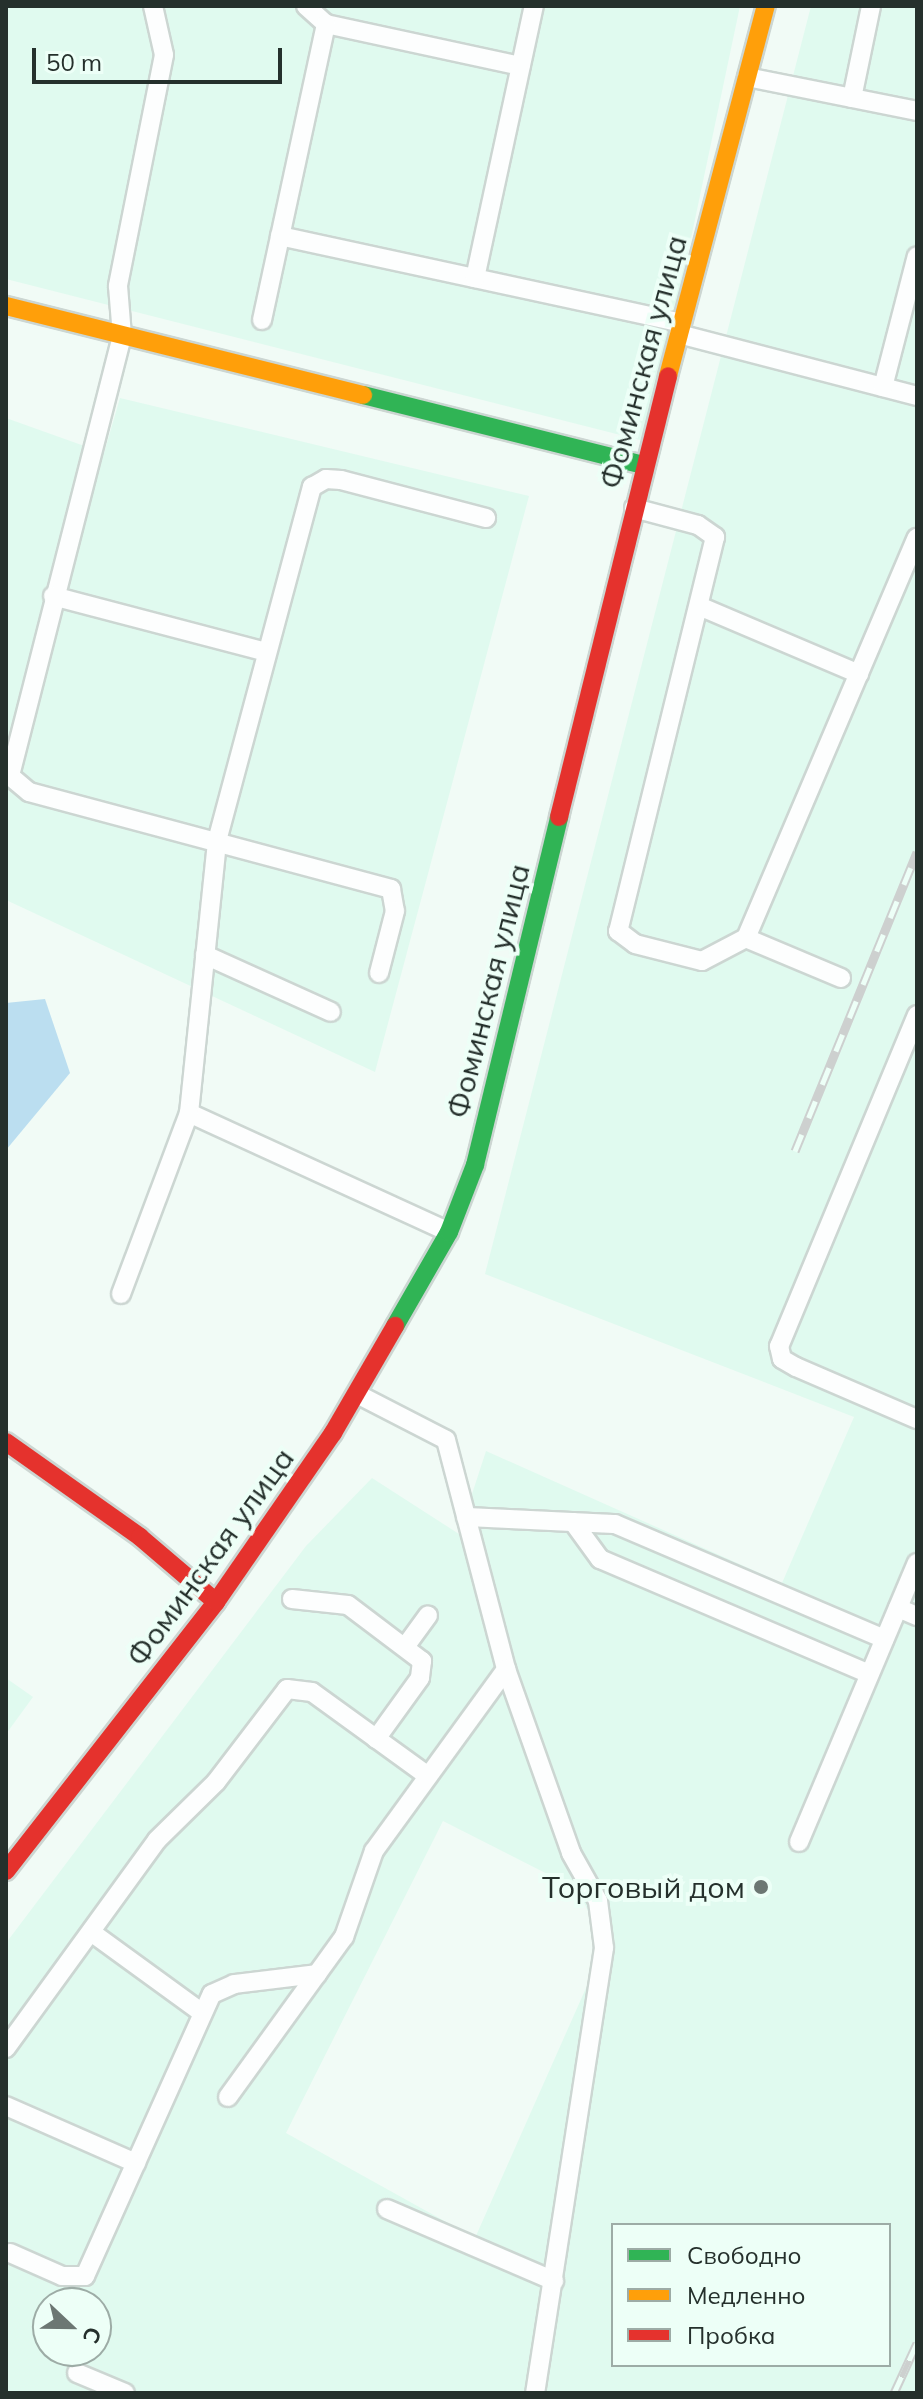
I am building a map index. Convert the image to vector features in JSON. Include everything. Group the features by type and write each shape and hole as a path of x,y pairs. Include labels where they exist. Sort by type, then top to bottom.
{"street":[{"name":"Фоминская улица","path":"6,1871 216,1602 357,1394 449,1232 475,1165 644,465 766,6"},
{"path":"6,306 644,465"},
{"path":"6,1442 140,1537 216,1602"}],"lane":[{"path":"153,6 164,55 118,286 122,336 11,760 15,786 391,889 395,911 379,973"},
{"path":"306,6 326,24 521,66"},
{"path":"475,278 534,6"},
{"path":"852,98 871,6"},
{"path":"262,320 326,24"},
{"path":"747,77 917,111"},
{"path":"280,236 475,278 680,328 917,396"},
{"path":"883,387 917,256"},
{"path":"121,1294 189,1113 217,841 312,487 326,479 341,480 486,518"},
{"path":"634,508 698,525 715,537 618,931 635,944 702,961 746,938 917,538"},
{"path":"53,596 267,652"},
{"path":"699,606 859,674"},
{"path":"746,938 841,978"},
{"path":"205,955 331,1012"},
{"path":"917,1015 779,1346 782,1359 796,1367 917,1419"},
{"path":"189,1113 449,1232"},
{"path":"357,1394 446,1440 506,1669 571,1853 598,1901 604,1948 535,2393"},
{"path":"466,1517 615,1524 885,1639"},
{"path":"573,1522 600,1559 870,1674"},
{"path":"799,1842 917,1563"},
{"path":"292,1599 348,1605 405,1647 424,1669 376,1739"},
{"path":"898,1608 917,1616"},
{"path":"405,1647 428,1615"},
{"path":"228,2097 344,1937 374,1851 506,1669"},
{"path":"6,2048 157,1840 216,1782 287,1689 312,1692 428,1776"},
{"path":"91,1932 201,2012"},
{"path":"10,2253 62,2276 85,2276 201,2012 222,1987 317,1974"},
{"path":"6,2106 136,2163"},
{"path":"387,2209 554,2281"},
{"path":"77,2373 125,2393"}],"shaded area":[{"path":"6,6 740,6 648,442 6,279"},
{"path":"811,6 917,6 917,2393 6,2393 6,1943 306,1546 372,1478 459,1534 486,1451 782,1583 854,1417 485,1274","holes":["443,1821 567,1884 580,1894 594,1924 596,1961 475,2238 286,2133"]},
{"path":"120,398 529,496 375,1072 6,900 6,418 104,453"},
{"path":"6,1678 33,1697 6,1734"}],"water":[{"path":"45,999 70,1073 6,1150 6,1003"}],"railway":[{"path":"795,1151 917,852"},
{"path":"894,2393 917,2343"}],"traffic: fast":[{"path":"363,395 644,465"},
{"path":"395,1326 449,1232 475,1165 559,817"}],"traffic: slow":[{"path":"668,376 766,6"},
{"path":"6,306 363,395"}],"traffic: jam":[{"path":"559,817 668,376"},
{"path":"6,1871 216,1602 333,1433 395,1326"},
{"path":"6,1442 140,1537 216,1602"}],"place":[{"name":"Торговый дом","path":"761,1887"}]}
